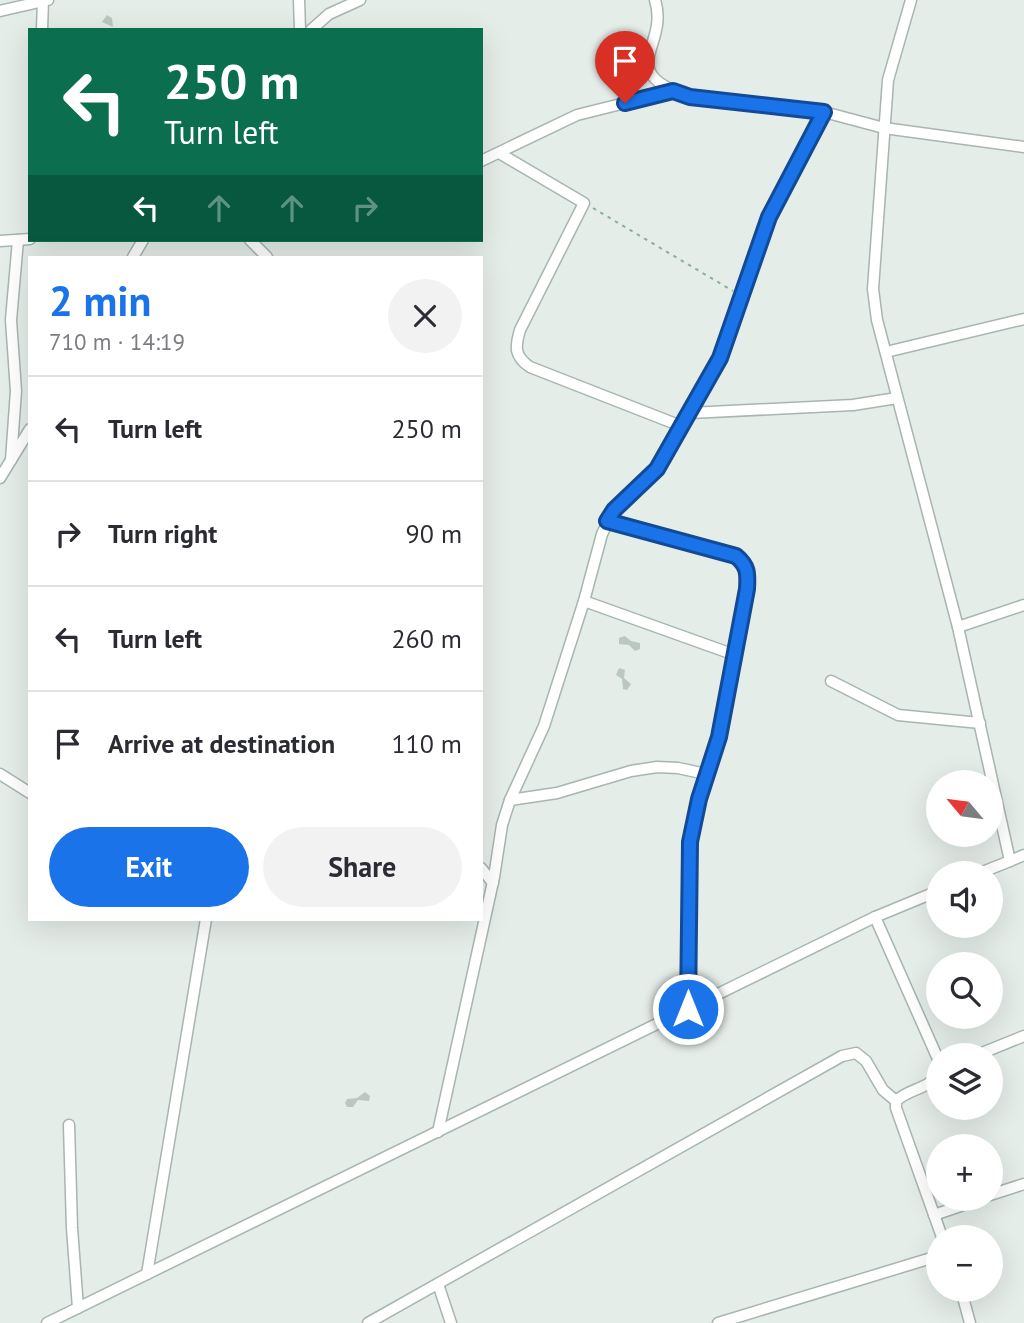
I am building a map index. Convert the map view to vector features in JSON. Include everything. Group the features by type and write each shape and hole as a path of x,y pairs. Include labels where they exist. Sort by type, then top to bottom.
{"street":[{"path":"0,11 45,0 42,28"},
{"path":"299,0 300,28"},
{"path":"314,28 329,14 360,0"},
{"path":"911,0 888,80 873,289 877,320 958,627 1010,861"},
{"path":"659,3 647,68 650,75 673,91 690,97 824,112 884,128 1024,147"},
{"path":"483,161 577,115 673,91"},
{"path":"483,912 502,825 510,800 544,726 607,521 622,502 657,469 720,358 769,217 824,112"},
{"path":"499,153 584,203 520,330 515,348 517,356 530,367 681,426"},
{"path":"0,242 24,239 11,320 16,391 11,460"},
{"path":"252,242 266,256"},
{"path":"887,352 1024,319"},
{"path":"690,413 853,405 897,398"},
{"path":"0,478 28,432"},
{"path":"607,521 736,556 746,564 748,572 719,737 706,775 690,842 688,1009"},
{"path":"584,601 734,654"},
{"path":"958,627 1024,605"},
{"path":"831,681 898,715 980,723"},
{"path":"510,800 557,793 631,771 657,767 678,768 706,775"},
{"path":"0,774 28,792"},
{"path":"1003,864 1024,855"},
{"path":"47,1323 875,917 926,896"},
{"path":"875,917 931,1043"},
{"path":"147,1274 206,921"},
{"path":"438,1132 481,921"},
{"path":"1003,1044 1024,1036"},
{"path":"368,1323 842,1056 856,1053 862,1056 883,1090 896,1101 898,1117 938,1225"},
{"path":"896,1101 926,1084"},
{"path":"69,1125 78,1308"},
{"path":"1003,1191 1024,1184"},
{"path":"934,1215 946,1211"},
{"path":"718,1323 926,1260"},
{"path":"438,1284 451,1323"},
{"path":"964,1302 970,1323"}],"path":[{"path":"584,203 743,297"}],"building":[{"path":"107,15 112,18 113,27 102,22"},
{"path":"625,636 640,643 640,649 635,651 629,645 619,644 619,638"},
{"path":"619,668 625,670 624,678 631,684 627,690 623,689 622,679 616,675"},
{"path":"365,1092 370,1096 369,1101 358,1100 353,1107 347,1107 347,1099 357,1098"}],"route":[{"path":"625,103 673,91 690,97 824,112 769,217 720,358 657,469 629,494 607,521 736,556 746,564 748,572 719,737 699,799 690,842 688,1009"}]}
